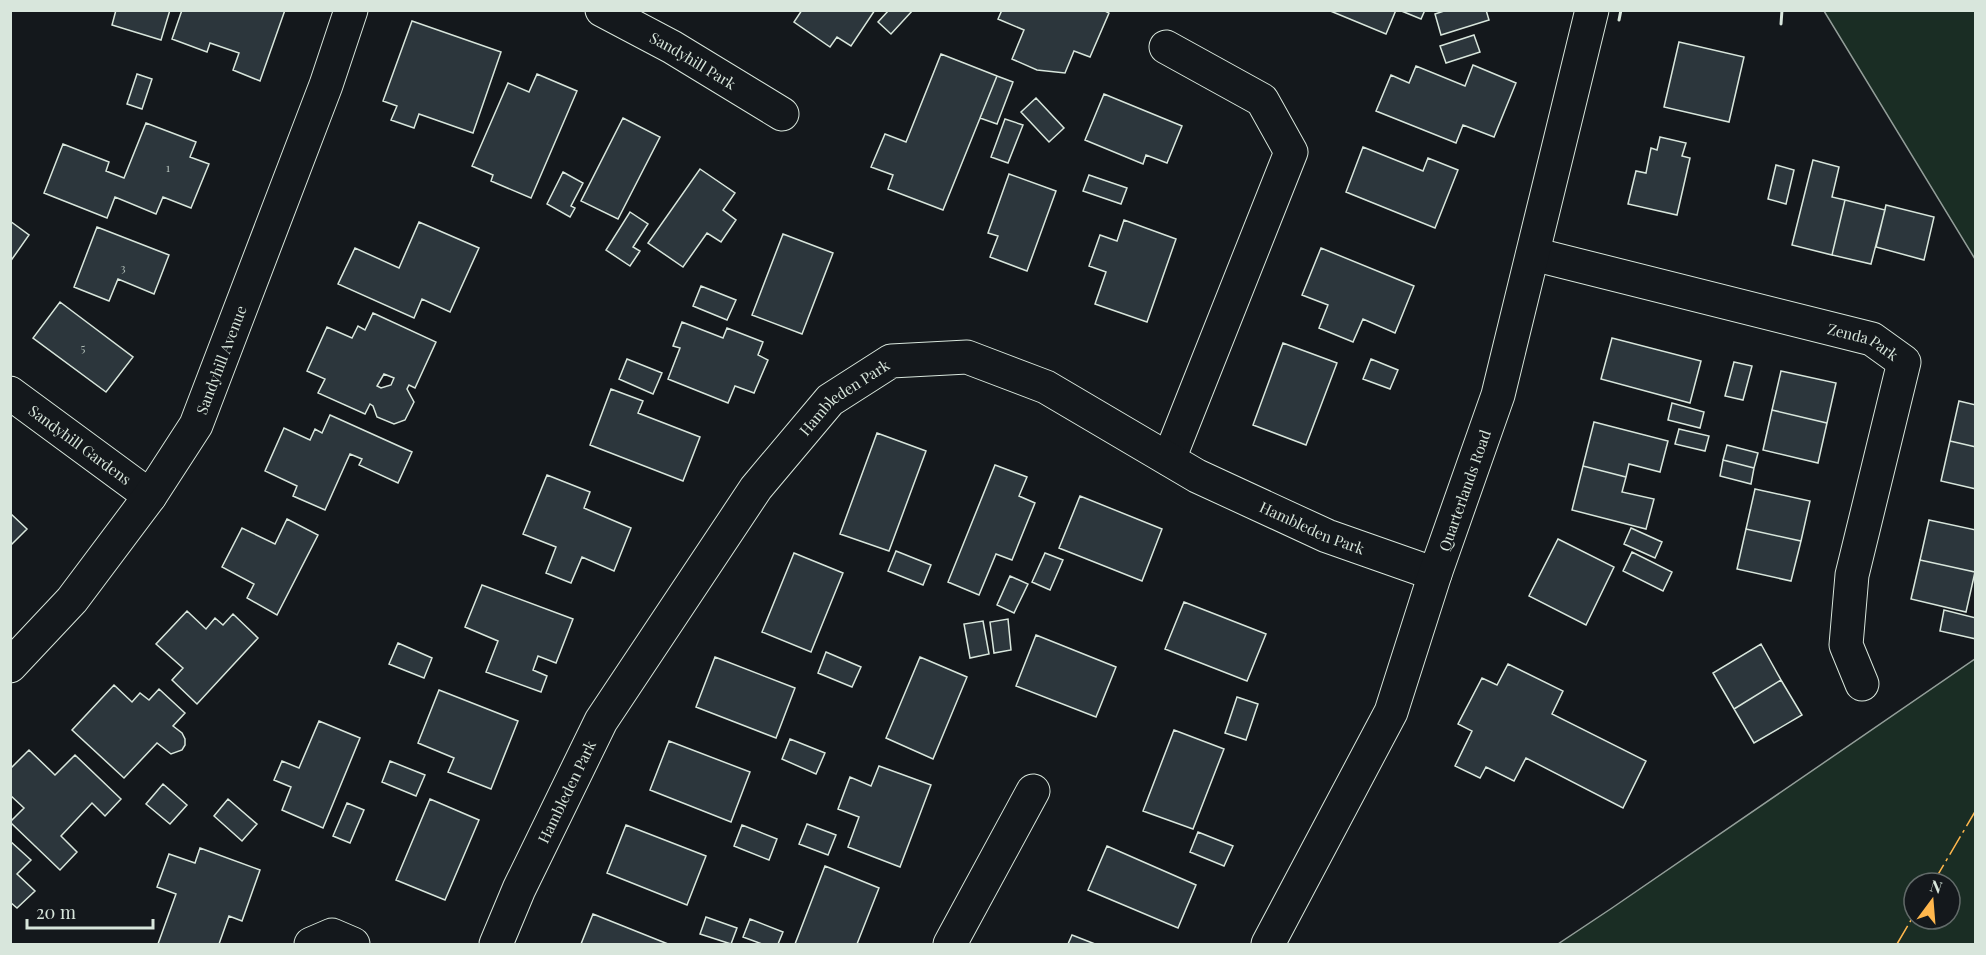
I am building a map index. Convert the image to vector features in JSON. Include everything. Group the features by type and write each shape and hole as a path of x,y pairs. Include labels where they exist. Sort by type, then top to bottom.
{"street":[{"name":"Sandyhill Avenue","path":"10,666 72,600 150,496 196,425 322,95 351,10"},
{"name":"Sandyhill Park","path":"602,10 672,47 782,114"},
{"name":"Quarterlands Road","path":"1269,945 1391,712 1435,574 1498,395 1592,10"},
{"path":"1166,47 1262,100 1291,152 1169,459"},
{"name":"Zenda Park","path":"1533,254 1872,339 1904,362 1852,575 1846,645 1862,684"},
{"name":"Hambleden Park","path":"496,945 519,889 601,721 756,488 830,400 891,361 967,357 1046,387 1197,476 1327,536 1435,574"},
{"name":"Sandyhill Gardens","path":"10,393 150,496"},
{"path":"950,945 1034,791"},
{"path":"311,944 332,935 353,945"}],"green space":[{"path":"1824,11 1975,11 1975,259"},
{"path":"1975,659 1975,944 1558,944 1612,908"}],"building":[{"path":"116,10 170,10 161,40 112,25"},
{"path":"182,10 285,10 260,81 233,70 239,53 210,43 207,52 172,39"},
{"path":"802,10 875,10 851,46 837,37 830,47 794,22"},
{"path":"889,10 913,10 891,34 878,22"},
{"path":"1002,10 1103,10 1109,13 1090,57 1074,51 1065,73 1037,70 1012,59 1024,30 998,19"},
{"path":"1328,10 1396,10 1386,34"},
{"path":"1399,10 1425,10 1421,19"},
{"path":"1447,10 1486,10 1489,20 1441,35 1435,14"},
{"path":"412,21 501,52 473,133 419,114 414,128 391,120 397,106 383,101"},
{"path":"1474,35 1480,52 1446,63 1440,46"},
{"path":"1679,42 1744,57 1729,122 1664,107"},
{"path":"941,54 997,76 943,210 888,189 893,175 871,167 885,134 906,142"},
{"path":"1473,65 1516,83 1494,137 1463,125 1456,143 1376,111 1391,75 1409,83 1416,66 1465,86"},
{"path":"137,74 152,79 142,109 127,104"},
{"path":"537,74 577,91 531,198 491,181 493,175 472,166 508,83 529,92"},
{"path":"997,76 1013,82 997,124 980,118"},
{"path":"1104,94 1182,126 1167,163 1146,155 1143,164 1085,140"},
{"path":"1036,98 1064,128 1049,142 1021,112"},
{"path":"623,118 660,137 618,219 581,201"},
{"path":"1005,119 1023,125 1008,163 991,157"},
{"path":"146,123 196,142 190,157 209,164 191,208 163,197 156,214 115,197 107,218 44,193 63,144 109,162 106,171 124,178"},
{"path":"1660,137 1686,143 1682,156 1690,158 1677,215 1628,204 1636,171 1646,173 1651,148 1657,150"},
{"path":"1363,147 1423,171 1428,158 1458,170 1435,228 1346,192"},
{"path":"1813,160 1839,167 1832,197 1845,200 1832,255 1792,245"},
{"path":"1776,165 1794,170 1786,204 1768,199"},
{"path":"700,169 735,193 723,210 736,220 721,242 707,233 683,267 648,243"},
{"path":"563,172 583,183 571,206 575,208 570,217 547,204"},
{"path":"1009,174 1056,191 1027,271 990,257 998,236 988,233"},
{"path":"1089,175 1127,188 1121,204 1083,191"},
{"path":"1845,200 1885,210 1871,264 1832,255"},
{"path":"1886,205 1934,217 1924,260 1876,247"},
{"path":"630,212 648,224 633,247 640,251 630,266 606,250"},
{"path":"1124,220 1176,239 1147,322 1095,304 1106,272 1089,266 1100,235 1117,241"},
{"path":"10,221 29,235 10,262"},
{"path":"419,222 479,248 450,312 422,299 414,318 338,284 355,248 399,268"},
{"path":"97,227 169,255 154,294 118,279 109,301 74,287"},
{"path":"783,234 833,253 802,334 752,315"},
{"path":"1321,248 1414,286 1395,333 1363,319 1353,342 1319,328 1328,305 1302,295"},
{"path":"701,286 736,300 727,320 693,306"},
{"path":"60,302 133,357 106,392 33,338"},
{"path":"373,313 436,342 415,388 409,385 407,389 414,402 405,420 394,424 377,417 370,404 365,414 318,393 325,379 307,371 327,327 352,338 358,326 365,330","holes":["384,374 394,378 391,385 381,388 377,386"]},
{"path":"682,322 723,338 727,328 763,342 758,355 768,360 754,393 735,386 728,403 668,379 680,348 673,346"},
{"path":"1612,338 1701,361 1690,403 1601,379"},
{"path":"1283,343 1337,363 1306,445 1253,425"},
{"path":"627,359 662,373 653,394 619,379"},
{"path":"1371,359 1398,370 1390,389 1363,379"},
{"path":"1734,362 1752,366 1743,400 1725,396"},
{"path":"1781,371 1836,383 1827,423 1772,410"},
{"path":"611,389 643,401 638,413 700,437 683,481 590,445"},
{"path":"1959,401 1976,405 1976,447 1950,441"},
{"path":"1672,403 1704,412 1700,428 1668,420"},
{"path":"1772,410 1827,423 1818,463 1763,450"},
{"path":"330,415 412,452 398,483 359,465 362,459 350,454 325,510 293,496 297,486 265,471 284,428 310,440 315,429 322,433"},
{"path":"1594,422 1668,441 1660,472 1629,464 1626,477 1583,466"},
{"path":"1679,429 1709,436 1705,451 1675,444"},
{"path":"877,433 926,451 889,551 840,534"},
{"path":"1950,441 1976,447 1976,489 1941,481"},
{"path":"1727,445 1758,453 1754,468 1723,460"},
{"path":"1723,460 1754,468 1751,484 1720,476"},
{"path":"995,465 1027,477 1019,496 1035,503 1012,560 996,554 979,595 948,582"},
{"path":"1583,466 1626,477 1622,492 1654,499 1646,529 1572,510"},
{"path":"547,475 590,492 584,508 631,528 614,571 582,557 571,583 546,573 556,547 523,534"},
{"path":"1755,489 1810,501 1801,541 1746,529"},
{"path":"1080,496 1162,529 1142,581 1059,548"},
{"path":"10,513 27,529 10,546"},
{"path":"287,519 318,535 277,615 247,598 254,584 222,567 242,528 275,544"},
{"path":"1929,520 1976,530 1975,572 1920,560"},
{"path":"1631,528 1662,542 1655,558 1624,544"},
{"path":"1746,529 1801,541 1791,581 1737,569"},
{"path":"1558,539 1614,567 1586,625 1529,596"},
{"path":"896,551 931,565 923,585 888,571"},
{"path":"1632,552 1672,572 1663,591 1623,571"},
{"path":"794,553 843,573 811,652 762,632"},
{"path":"1045,553 1063,560 1050,590 1032,582"},
{"path":"1920,560 1975,572 1966,612 1911,599"},
{"path":"1010,576 1028,584 1014,613 997,605"},
{"path":"482,585 573,619 556,663 538,656 533,670 547,676 541,692 486,672 498,641 465,627"},
{"path":"1184,602 1266,634 1247,681 1165,649"},
{"path":"1944,610 1976,618 1976,639 1940,631"},
{"path":"187,611 206,629 215,618 223,625 233,614 258,638 197,704 172,680 183,668 156,644"},
{"path":"1008,619 1011,650 994,653 990,622"},
{"path":"983,621 989,654 970,658 964,624"},
{"path":"1036,635 1116,667 1096,717 1016,686"},
{"path":"398,643 432,658 424,678 389,664"},
{"path":"1761,644 1781,680 1734,709 1713,673"},
{"path":"826,652 861,667 852,687 818,673"},
{"path":"715,657 795,688 776,738 696,707"},
{"path":"920,657 967,677 933,759 886,738"},
{"path":"1508,664 1563,691 1552,714 1646,761 1623,808 1526,758 1514,781 1486,767 1480,778 1455,766 1472,731 1458,724 1482,678 1497,685"},
{"path":"1781,680 1802,715 1754,743 1734,709"},
{"path":"114,685 132,702 140,693 149,700 159,689 185,713 173,726 182,733 185,739 182,750 171,754 157,743 124,778 72,730"},
{"path":"439,690 518,721 491,789 448,772 454,758 418,743"},
{"path":"1237,697 1258,704 1246,740 1225,733"},
{"path":"319,721 360,738 323,828 282,810 291,787 274,780 282,761 299,768"},
{"path":"1174,730 1224,749 1193,829 1143,811"},
{"path":"790,739 825,753 816,774 782,759"},
{"path":"669,741 750,772 731,822 650,790"},
{"path":"29,750 55,775 75,755 121,799 105,816 92,803 61,836 77,852 60,870 10,822 24,808 10,795 10,769"},
{"path":"390,761 425,775 416,796 382,782"},
{"path":"879,766 931,785 900,867 848,847 859,817 838,809 850,777 871,786"},
{"path":"163,784 187,805 170,824 146,804"},
{"path":"228,799 257,824 242,841 214,816"},
{"path":"430,799 479,820 445,900 396,880"},
{"path":"347,803 364,810 350,843 333,836"},
{"path":"807,824 836,835 828,855 799,844"},
{"path":"626,825 706,856 687,905 607,873"},
{"path":"742,825 777,839 769,860 734,846"},
{"path":"1198,832 1233,846 1224,866 1190,852"},
{"path":"10,841 31,860 17,874 35,891 17,908 10,902"},
{"path":"1107,846 1196,885 1178,928 1088,890"},
{"path":"200,848 260,870 242,921 229,916 219,944 158,944 176,894 157,887 169,854 195,863"},
{"path":"825,866 879,888 857,944 795,944"},
{"path":"593,914 668,944 581,944"},
{"path":"706,917 737,928 731,944 700,934"},
{"path":"750,919 783,932 778,944 762,944 743,937"},
{"path":"1072,935 1095,944 1068,944"}],"wall":[{"path":"1619,20 1621,10"},
{"path":"1781,24 1782,10"}],"power":[{"path":"1940,871 1976,810"},
{"path":"1897,944 1905,931"}]}
